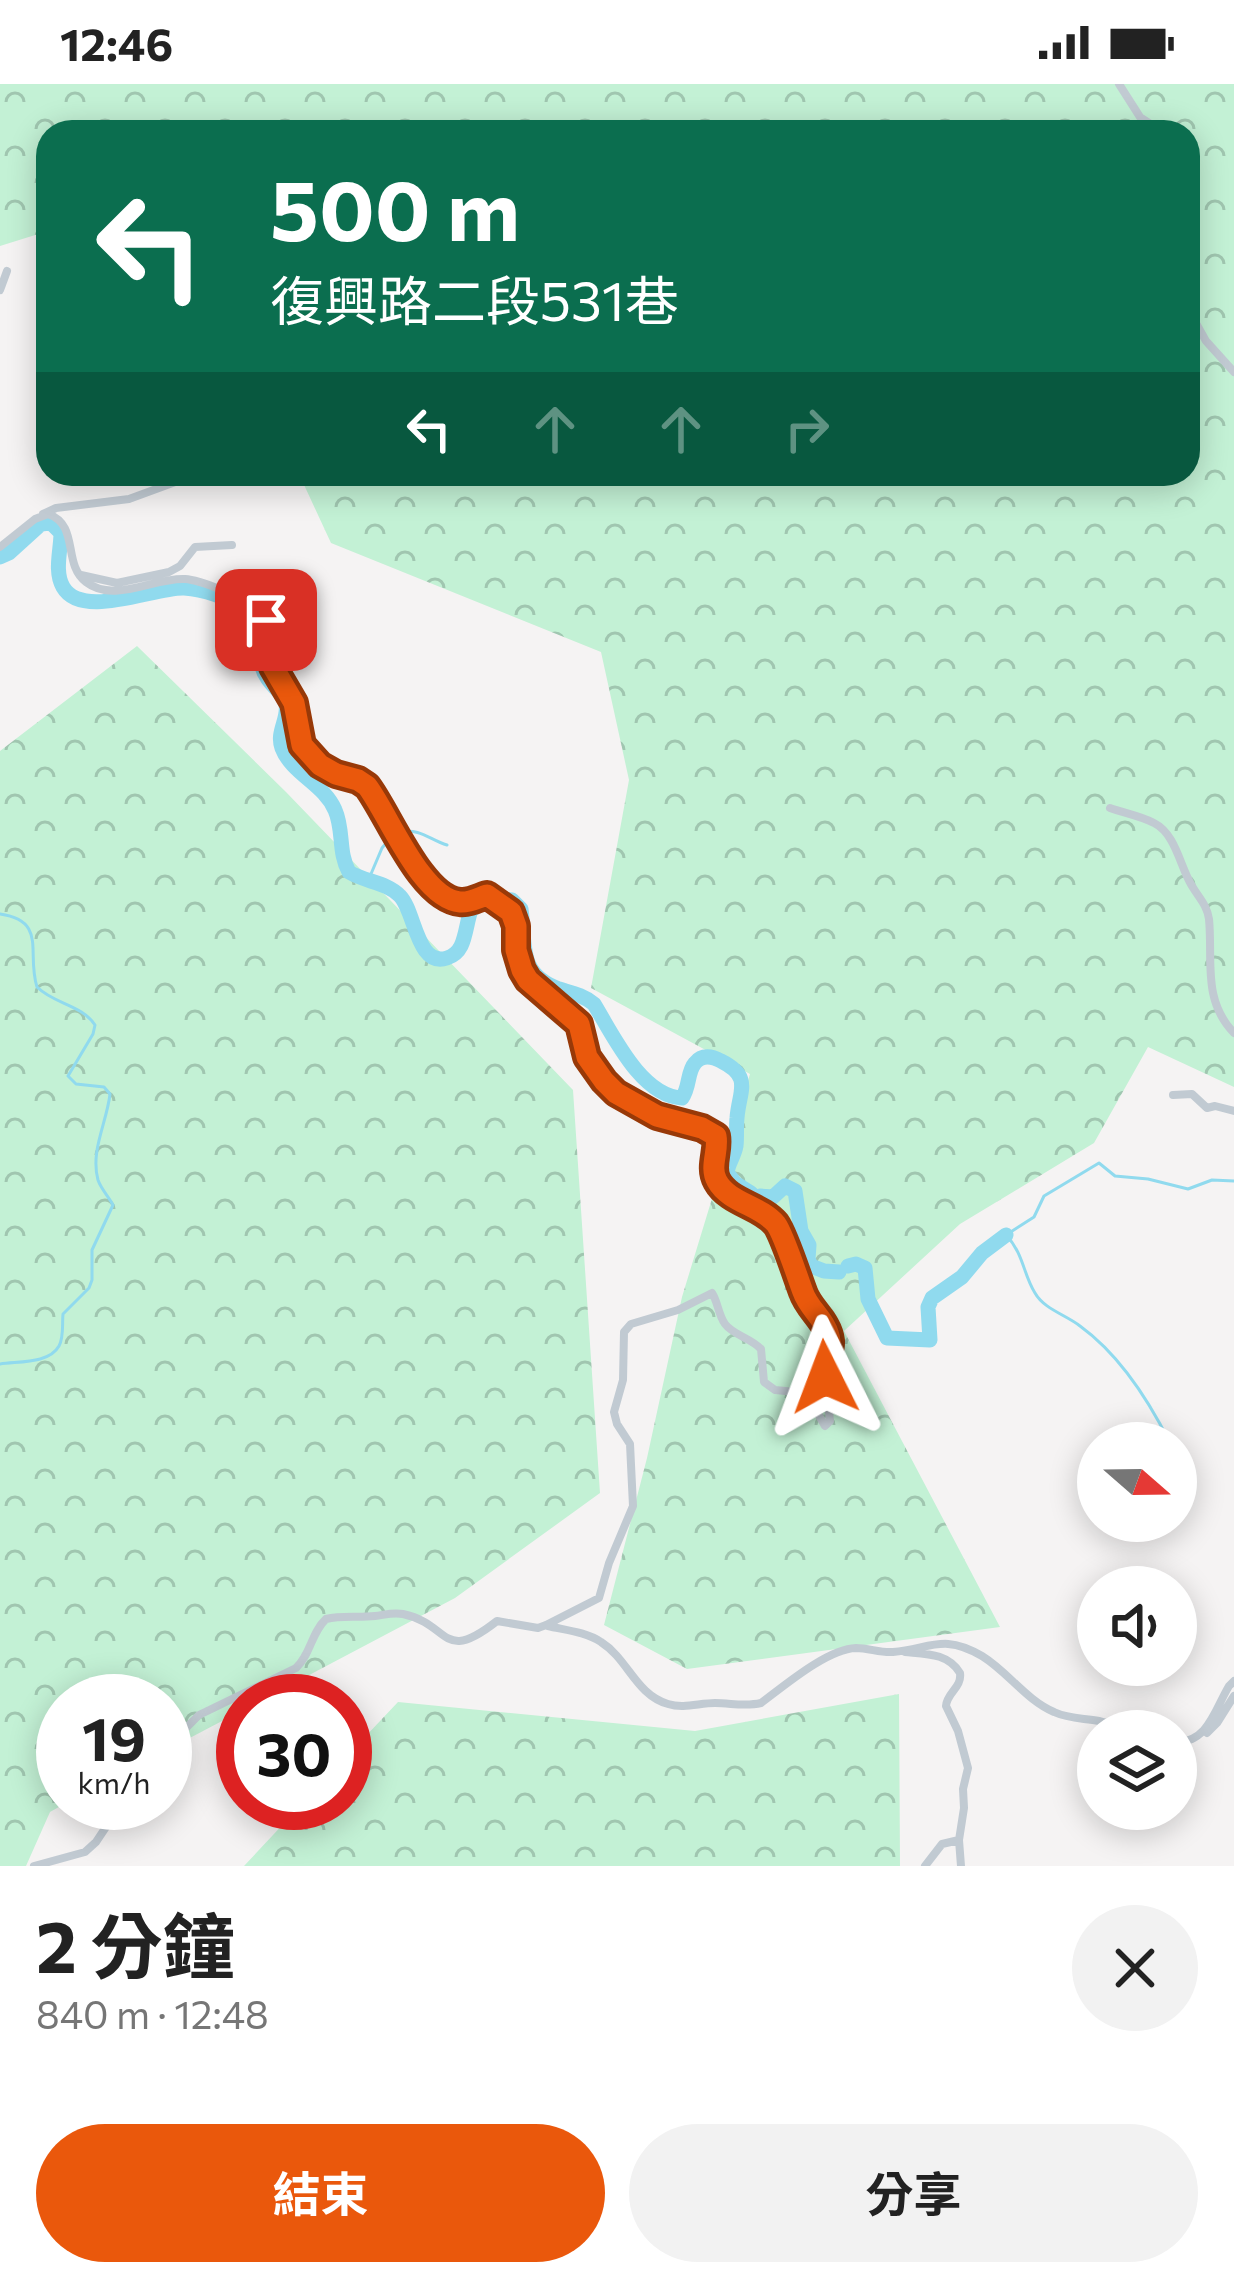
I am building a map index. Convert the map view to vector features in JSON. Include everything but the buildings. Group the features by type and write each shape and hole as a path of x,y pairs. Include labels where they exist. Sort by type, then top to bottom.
{"street":[{"path":"1120,84 1145,120"},
{"path":"0,290 7,271"},
{"path":"1200,330 1234,372"},
{"path":"0,548 56,508 129,499 166,486"},
{"path":"41,515 56,516 68,530 75,566 86,583 116,590 185,579 241,598 261,611 270,632 273,667 294,703 308,754 336,774 367,786 404,850 441,893 463,903 487,895 511,912 516,950 528,980 579,1024 587,1057 616,1093 657,1116 716,1136 713,1171 717,1183 775,1223 830,1346 824,1370 830,1421 825,1426 806,1393 775,1390 764,1382 761,1348 724,1323 712,1293 627,1327 623,1380 614,1412 630,1444 633,1500 598,1598 546,1625 497,1621 463,1641 398,1613 326,1619 296,1668 192,1721"},
{"path":"80,575 117,583 176,569 195,547 232,545"},
{"path":"1110,808 1154,822 1172,843 1207,910 1211,991 1223,1022 1234,1033"},
{"path":"1173,1095 1192,1094 1207,1108 1234,1111"},
{"path":"546,1625 603,1642 643,1690 680,1707 753,1706 814,1665 852,1648 949,1660 961,1673 946,1706 968,1768 959,1840 961,1866"},
{"path":"897,1652 938,1643 958,1645 992,1662 1040,1705 1077,1719"},
{"path":"1200,1736 1234,1681"},
{"path":"1197,1738 1217,1723 1234,1696"},
{"path":"34,1866 86,1852 102,1830"},
{"path":"925,1866 941,1844 959,1840"}],"green space":[{"path":"0,84 1234,84 1234,1087 1148,1047 1094,1143 960,1224 844,1331 1000,1627 687,1669 604,1625 682,1297 750,1074 591,988 629,780 601,652 331,543 305,486 1200,486 1200,120 36,120 36,235 0,246"},
{"path":"137,646 286,792 573,1090 600,1493 455,1598 311,1674 216,1674 216,1724 192,1737 192,1674 36,1674 36,1830 42,1830 26,1866 0,1866 0,751"},
{"path":"899,1694 900,1866 244,1866 278,1830 372,1830 372,1729 398,1702 695,1731"}],"waterway":[{"path":"0,557 41,524 51,523 61,533 60,581 72,596 102,602 184,588 216,595 245,609 256,621 264,673 286,704 282,748 335,810 349,872 400,896 423,947 437,959 458,950 471,910 486,901"},
{"path":"401,832 419,833 447,845"},
{"path":"368,881 392,836"},
{"path":"496,898 512,900 521,909 526,957 536,975 594,1004 619,1047 654,1087 682,1098 692,1067 704,1057 718,1059 737,1073 742,1085 736,1146 727,1173 751,1193"},
{"path":"0,914 15,918 30,931 37,987 95,1025 68,1076 76,1084 104,1087 110,1094 96,1169 113,1205 92,1250 89,1288 63,1314 59,1346 41,1359 0,1364"},
{"path":"1158,1422 1108,1350 1039,1299 1006,1235 1034,1217 1044,1196 1099,1163 1115,1176 1188,1189 1212,1180 1234,1181"},
{"path":"760,1196 773,1197 785,1186 795,1191 811,1266 839,1272"},
{"path":"848,1266 865,1268 868,1299 887,1338 930,1340 932,1298 1006,1235"}],"route":[{"path":"266,620 273,667 298,712 298,730 308,754 336,774 367,786 404,850 441,893 463,903 487,895 511,912 522,970 579,1024 587,1057 616,1093 657,1116 716,1136 713,1171 717,1183 775,1223 803,1292 827,1331 830,1346 825,1377"}]}
